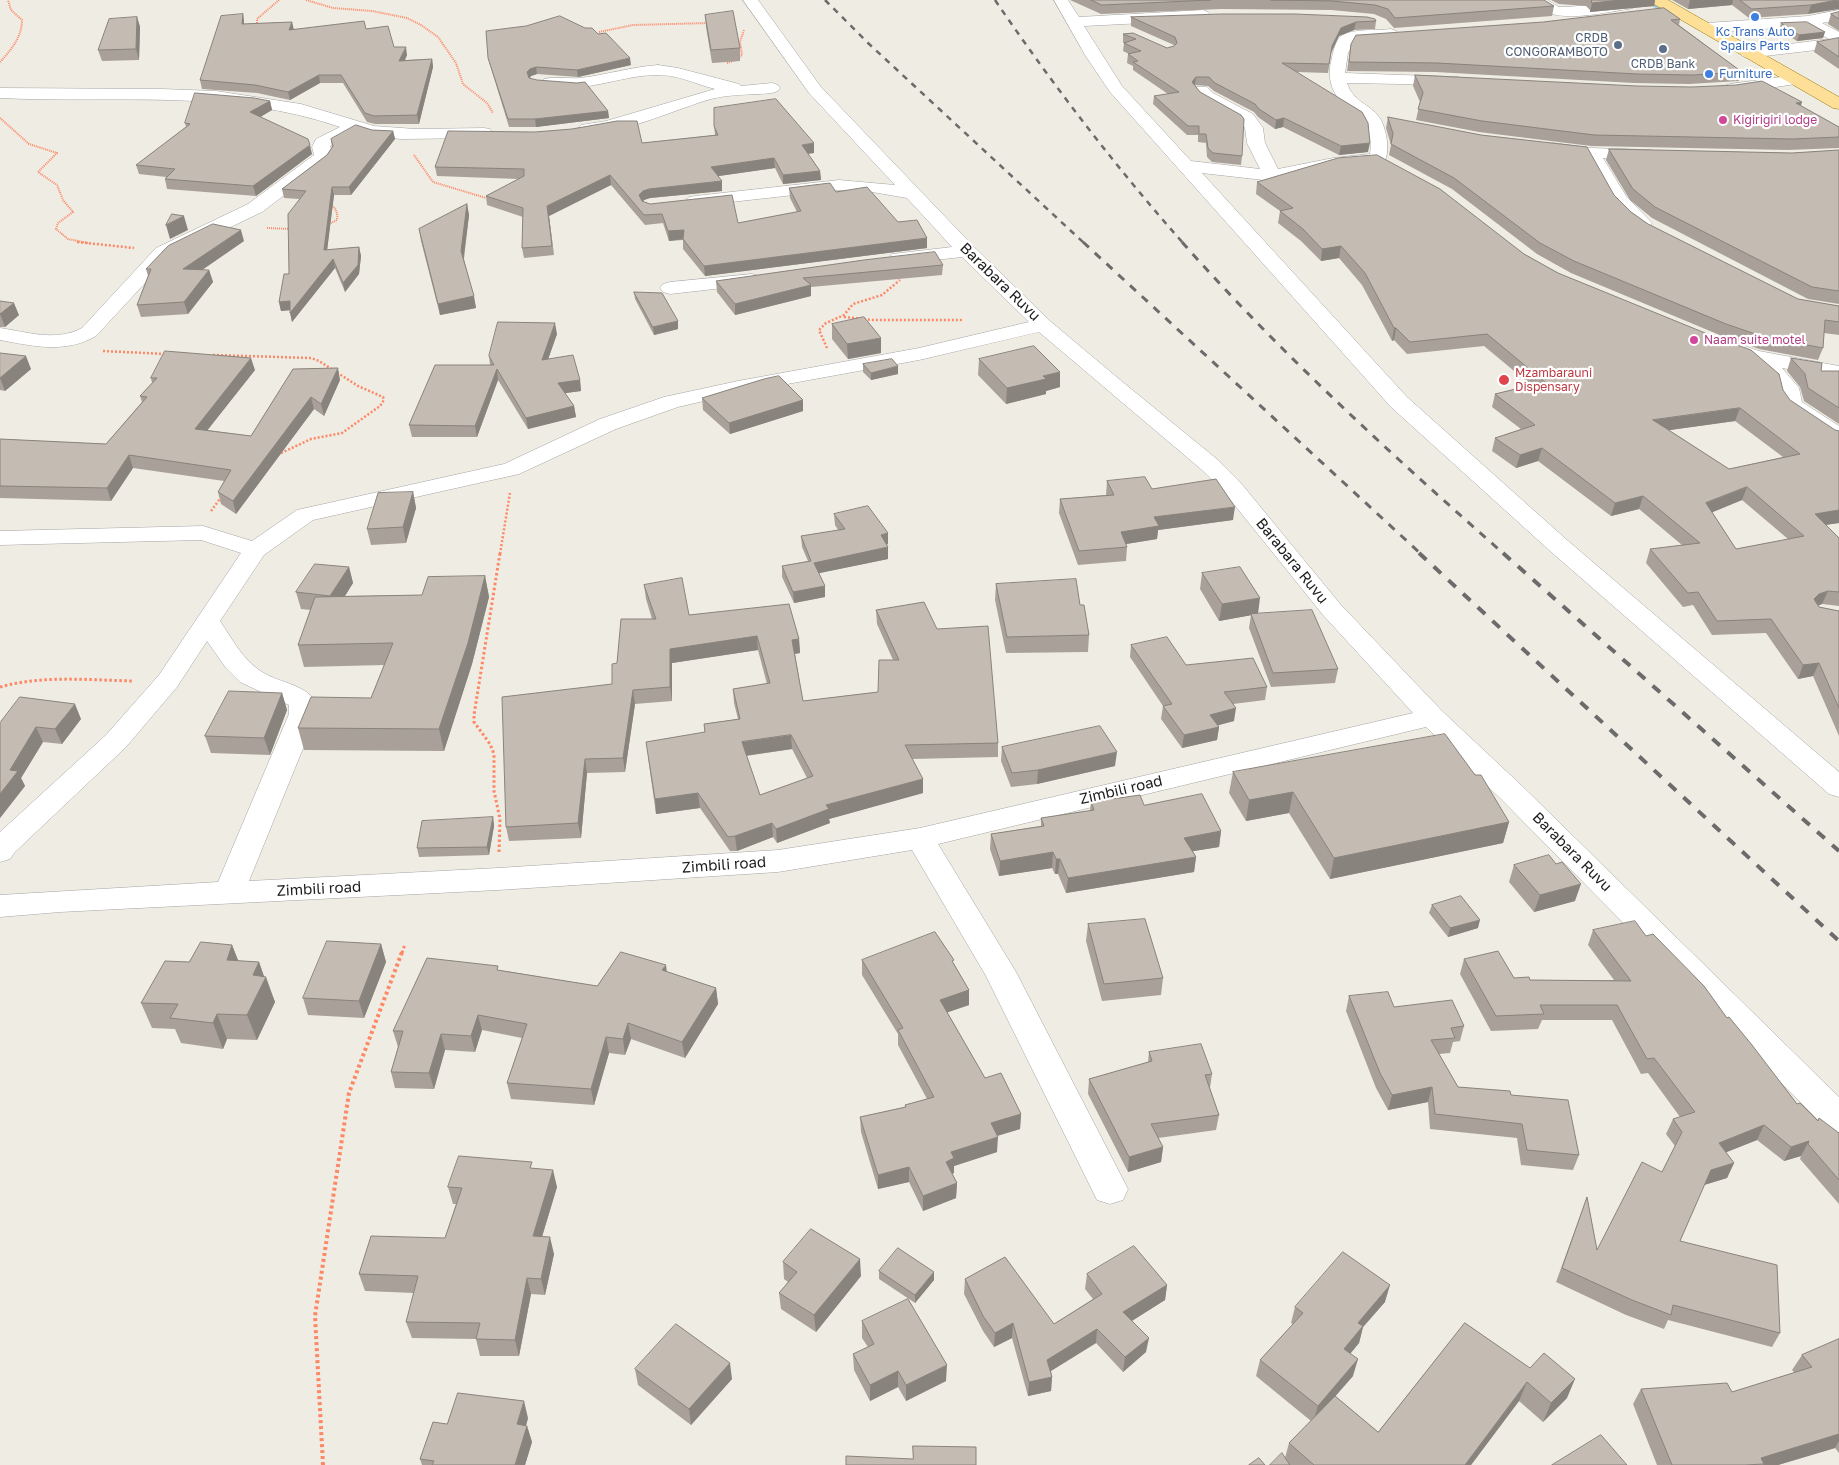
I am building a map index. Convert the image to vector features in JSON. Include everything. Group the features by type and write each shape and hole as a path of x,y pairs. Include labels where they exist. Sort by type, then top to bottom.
{"main road":[{"path":"1658,1 1839,104"}],"street":[{"name":"Barabara Ruvu","path":"750,0 767,23 801,89 912,193 967,251 1043,325 1210,465 1232,487 1332,610 1432,716 1518,799 1839,1119"},
{"path":"1061,0 1092,54 1116,89 1399,402 1558,545 1839,787"},
{"path":"1537,0 1555,11 1566,12 1633,8 1673,10"},
{"path":"1551,23 1633,8 1658,1"},
{"path":"1074,22 1215,15"},
{"path":"1708,28 1808,21 1839,15"},
{"path":"1103,20 1136,35"},
{"path":"1376,20 1380,22 1387,34"},
{"path":"1748,53 1839,41 1837,37 1808,21"},
{"path":"1764,24 1801,47"},
{"path":"1391,122 1372,119 1354,108 1341,92 1336,78 1338,61 1346,40 1355,37 1405,33"},
{"path":"538,80 578,84 631,72 659,70 682,72 730,86 801,89"},
{"path":"1336,78 1464,81"},
{"path":"1715,90 1796,80"},
{"path":"573,131 608,126 710,94 772,88"},
{"path":"1200,90 1246,118 1254,128 1256,143 1272,176"},
{"path":"0,93 53,96 149,93 215,96 257,100 312,112 374,130 401,133 499,133"},
{"path":"1185,166 1272,176 1333,163 1387,163 1372,119"},
{"path":"0,334 60,342 78,340 89,332 163,252 255,208 322,158 324,153 321,146 322,143 356,125"},
{"path":"1535,146 1591,153 1658,154"},
{"path":"1591,153 1610,183 1618,201 1636,218 1661,234"},
{"path":"681,203 839,186 872,187 912,193"},
{"path":"882,260 967,251"},
{"path":"670,288 770,277"},
{"path":"0,852 4,845 50,800 116,741 168,681 255,550 305,515 354,502 511,470 608,424 672,402 738,387 919,354 1043,325"},
{"path":"1705,338 1754,356 1839,372"},
{"path":"1754,356 1784,382 1788,388 1791,403 1794,406 1839,436"},
{"path":"0,538 203,533 255,550"},
{"path":"208,622 236,665 260,682 293,693 303,702 303,714 228,894"},
{"name":"Zimbili road","path":"0,906 60,901 498,879 778,861 920,838 1432,716"},
{"path":"920,838 1000,972 1110,1189"}],"path":[{"path":"0,62 21,34 23,27 22,20 10,10 8,0"},
{"path":"262,30 257,25 257,19 279,0"},
{"path":"306,0 333,8 372,11 407,18 438,37 456,63 463,84 487,102 496,119 499,133"},
{"path":"599,32 633,25 712,22"},
{"path":"725,63 736,60 742,55 740,42 747,23 767,23"},
{"path":"0,118 29,144 57,153 38,172 57,185 63,200 73,212 56,226 56,230 68,240 163,252"},
{"path":"401,133 418,162 433,182 486,198"},
{"path":"327,225 337,220 338,215 335,207 329,203"},
{"path":"265,228 292,229"},
{"path":"837,368 819,330 822,326 843,317 849,312 853,304 882,295 896,285 918,255"},
{"path":"843,317 873,320 976,321 1011,332"},
{"path":"78,340 89,349 104,352 173,354"},
{"path":"213,355 311,358 319,360 358,386 383,397 384,400 380,406 342,433 311,438 277,455"},
{"path":"498,879 500,819 494,792 494,754 490,744 474,722 474,715 495,581 508,514 511,470"},
{"path":"203,533 214,506 225,491"},
{"path":"0,687 22,681 49,679 168,681"},
{"path":"323,1465 314,1316 349,1093 405,944"}],"building":[{"path":"1091,0 1211,0 1102,5"},
{"path":"1271,0 1544,0 1554,6 1395,18 1388,9 1375,5 1332,1"},
{"path":"1592,0 1621,0 1592,3"},
{"path":"1740,0 1837,0 1811,5 1752,9"},
{"path":"1664,8 1680,19 1671,20 1742,72 1692,75 1637,74 1437,63 1349,62 1351,44 1356,35 1543,22"},
{"path":"733,11 740,48 711,50 705,15"},
{"path":"1839,12 1839,19 1831,14"},
{"path":"243,14 242,24 292,22 289,30 364,21 366,29 388,26 394,47 406,47 399,61 432,59 417,115 374,116 365,113 341,75 319,75 288,92 255,85 200,80 221,16"},
{"path":"1295,14 1375,19 1376,21 1356,22 1341,28 1332,46 1329,64 1282,63 1362,112 1368,123 1370,143 1341,146 1284,118 1276,120 1259,109 1255,104 1215,83 1209,77 1196,77 1192,82 1200,92 1241,115 1244,119 1242,156 1213,153 1208,148 1206,134 1199,134 1199,126 1188,126 1154,96 1179,92 1133,62 1138,61 1128,54 1141,51 1124,43 1136,39 1123,34 1133,33 1167,48 1177,43 1175,37 1131,17"},
{"path":"560,16 585,28 592,28 598,34 606,33 630,58 577,70 536,67 527,72 529,78 577,83 585,82 608,111 535,119 508,119 488,58 486,31 526,26"},
{"path":"137,17 136,49 98,50 109,19"},
{"path":"1807,22 1825,32 1799,35 1781,23"},
{"path":"1839,38 1839,57 1817,42"},
{"path":"1415,75 1692,87 1736,85 1762,81 1802,102 1796,103 1839,127 1839,137 1792,139 1594,135 1482,121 1418,109 1423,93"},
{"path":"195,93 270,101 250,112 308,139 310,145 253,186 165,179 175,169 136,165 190,124 185,123"},
{"path":"776,99 814,143 802,145 820,171 783,175 774,158 711,167 722,181 649,189 639,195 642,201 650,204 732,195 738,223 801,211 789,188 830,183 836,192 867,187 898,222 917,220 927,238 704,266 683,239 684,230 668,231 662,214 644,215 610,175 547,206 552,246 522,248 523,208 486,196 524,176 524,169 435,167 448,131 535,132 572,129 617,121 637,121 642,143 718,135 714,126 714,108"},
{"path":"1388,117 1481,135 1587,147 1614,195 1631,212 1648,224 1798,299 1839,306 1839,322 1825,320 1823,348 1764,337 1726,324 1574,261 1540,243 1454,178 1391,144 1393,134"},
{"path":"356,125 372,130 393,131 349,187 332,187 324,250 359,247 358,265 343,283 333,259 290,313 290,301 279,302 284,274 289,274 288,214 306,191 282,189 327,155 333,146 331,139"},
{"path":"1609,149 1792,153 1839,150 1839,291 1812,287 1655,207 1633,189"},
{"path":"1377,155 1440,189 1524,254 1558,273 1751,350 1779,374 1783,390 1790,400 1839,431 1839,510 1815,514 1839,538 1839,592 1828,591 1819,594 1814,599 1819,607 1839,611 1839,708 1819,663 1803,665 1771,619 1717,621 1698,592 1688,593 1650,549 1700,543 1643,496 1615,503 1542,448 1520,455 1495,438 1535,425 1495,394 1545,382 1487,334 1410,342 1394,328 1365,273 1341,246 1322,249 1303,229 1280,211 1293,208 1257,182 1338,158","holes":["1740,408 1800,454 1729,469 1653,420","1747,487 1804,536 1736,549 1706,503"]},
{"path":"467,204 461,251 474,296 438,304 419,229"},
{"path":"172,214 184,216 166,225"},
{"path":"213,224 241,230 183,269 209,270 184,302 137,305 151,269 146,269 168,246"},
{"path":"935,252 943,265 803,278 811,285 735,304 716,281 864,260"},
{"path":"634,292 662,293 678,321 653,327"},
{"path":"0,301 14,303 0,314"},
{"path":"864,317 881,338 847,344 832,324"},
{"path":"498,322 555,323 542,360 573,355 580,380 558,383 574,406 526,418 497,369 475,426 409,425 435,365 494,365 489,356"},
{"path":"1034,346 1060,372 1043,376 1046,379 1007,388 979,359"},
{"path":"165,351 251,358 195,429 251,436 293,369 338,368 321,404 311,397 233,501 218,492 231,470 129,455 107,488 0,486 0,439 106,444 147,397 140,396 157,378 151,378"},
{"path":"0,353 26,356 0,378"},
{"path":"1791,358 1822,363 1821,371 1839,371 1839,408 1808,388 1805,374"},
{"path":"892,359 898,366 871,373 863,364"},
{"path":"779,376 803,400 729,423 702,398 764,379"},
{"path":"1145,477 1152,489 1216,479 1235,507 1154,517 1159,526 1121,532 1127,547 1079,551 1060,499 1114,495 1107,481"},
{"path":"413,492 403,527 367,529 378,493"},
{"path":"868,506 888,533 881,535 888,547 814,563 825,586 793,592 782,566 811,561 801,536 845,529 834,514"},
{"path":"315,564 349,567 330,596 296,592"},
{"path":"1240,567 1260,598 1222,604 1202,573"},
{"path":"485,576 468,643 439,729 298,728 311,697 371,698 393,643 298,645 315,597 422,595 428,577"},
{"path":"682,578 689,615 789,604 799,639 792,640 803,701 878,692 879,660 899,660 876,610 924,602 937,629 988,626 998,743 905,745 923,779 826,805 829,809 776,829 772,823 728,837 698,793 655,799 646,742 705,732 704,724 740,719 733,689 770,683 757,636 670,649 670,687 633,690 623,758 585,759 578,823 506,827 502,697 612,684 612,664 617,663 621,619 656,619 644,585","holes":["791,735 813,776 760,795 742,742"]},
{"path":"1076,579 1080,605 1084,605 1089,635 1007,637 996,584"},
{"path":"1312,610 1338,669 1273,673 1251,614"},
{"path":"1167,637 1186,665 1253,658 1267,687 1224,692 1236,708 1210,715 1219,727 1184,735 1163,706 1172,704 1131,645"},
{"path":"229,691 282,693 264,738 205,736"},
{"path":"20,697 75,704 55,729 36,727 10,770 18,771 0,794 0,723"},
{"path":"1100,726 1117,752 1038,770 1012,773 1002,747"},
{"path":"1445,734 1475,775 1481,775 1509,822 1334,858 1293,792 1249,800 1233,772"},
{"path":"1202,794 1221,831 1184,838 1196,857 1068,878 1060,859 1056,859 1053,852 1000,861 991,834 1044,826 1041,818 1094,810 1091,802 1140,795 1144,805"},
{"path":"493,817 487,847 417,848 422,821"},
{"path":"1549,855 1556,864 1562,862 1581,884 1540,895 1514,865"},
{"path":"1461,896 1480,920 1450,928 1432,905"},
{"path":"1145,919 1163,978 1104,984 1088,924"},
{"path":"1635,921 1646,936 1653,934 1704,986 1727,1018 1729,1017 1752,1045 1797,1104 1800,1103 1818,1121 1819,1118 1839,1133 1839,1180 1808,1144 1809,1141 1791,1147 1764,1125 1719,1143 1734,1163 1711,1170 1680,1241 1777,1265 1780,1333 1673,1305 1671,1315 1632,1300 1562,1268 1587,1197 1597,1250 1642,1162 1662,1172 1682,1132 1673,1119 1695,1112 1654,1058 1647,1059 1617,1005 1540,1005 1544,1014 1496,1016 1464,959 1498,951 1514,978 1529,977 1530,980 1631,981 1593,930"},
{"path":"935,932 954,960 952,961 969,990 940,1000 985,1078 1001,1073 1021,1114 991,1123 998,1137 951,1152 954,1158 946,1162 957,1183 923,1196 909,1167 878,1175 860,1117 906,1107 905,1105 934,1097 898,1030 903,1028 862,960"},
{"path":"327,941 381,944 359,1001 303,998"},
{"path":"201,942 232,945 227,960 259,962 253,975 266,977 247,1015 217,1014 213,1023 170,1018 178,1004 141,1003 165,961 189,962"},
{"path":"621,952 666,965 662,970 716,988 682,1042 628,1023 623,1039 606,1037 591,1089 507,1083 527,1024 478,1015 471,1036 441,1034 429,1073 391,1072 403,1031 393,1031 427,958 498,966 497,970 597,986"},
{"path":"1388,992 1394,1007 1452,1000 1464,1026 1451,1028 1455,1038 1431,1040 1458,1087 1510,1091 1511,1095 1568,1100 1579,1155 1527,1150 1522,1124 1435,1114 1432,1087 1392,1095 1380,1073 1349,996"},
{"path":"1201,1044 1212,1074 1205,1075 1219,1115 1151,1124 1163,1147 1129,1157 1089,1079 1152,1061 1149,1052"},
{"path":"459,1156 532,1162 530,1168 553,1170 533,1236 550,1237 541,1279 527,1278 515,1340 476,1339 480,1323 406,1322 418,1276 359,1274 371,1236 445,1238 462,1188 448,1187"},
{"path":"811,1229 860,1259 814,1315 779,1293 797,1272 783,1262"},
{"path":"1134,1246 1167,1285 1123,1312 1149,1338 1125,1357 1097,1329 1047,1360 1052,1377 1029,1382 1013,1323 995,1333 983,1316 965,1279 1005,1257 1054,1324 1102,1294 1087,1274"},
{"path":"898,1248 934,1272 915,1295 879,1271"},
{"path":"1343,1252 1390,1285 1358,1323 1363,1326 1344,1349 1358,1359 1318,1406 1260,1360 1303,1313 1295,1307"},
{"path":"908,1299 947,1365 906,1385 898,1371 870,1385 853,1354 874,1344 862,1321"},
{"path":"1465,1323 1530,1368 1544,1353 1575,1379 1551,1403 1527,1382 1465,1465 1314,1465 1289,1443 1335,1396 1378,1432"},
{"path":"676,1324 730,1363 689,1409 635,1369"},
{"path":"1839,1339 1839,1434 1761,1458 1764,1464 1672,1465 1641,1389 1727,1383 1732,1392 1812,1367 1802,1355"},
{"path":"458,1393 524,1401 517,1424 527,1426 515,1465 432,1465 434,1461 420,1459 433,1422 447,1424"},
{"path":"1601,1435 1627,1465 1552,1465"},
{"path":"913,1446 976,1447 976,1465 846,1465 846,1456 913,1459"},
{"path":"1282,1453 1290,1465 1270,1465"},
{"path":"1259,1458 1265,1465 1249,1465"}],"waterway":[{"path":"1647,0 1669,13"}],"railway":[{"path":"825,0 868,43 1084,243"},
{"path":"995,0 1085,125 1183,243"},
{"path":"1083,242 1421,554"},
{"path":"1182,242 1258,324 1338,403 1504,554"},
{"path":"1419,553 1839,941"},
{"path":"1503,553 1839,851"}],"place":[{"name":"Kc Trans Auto Spairs Parts","path":"1755,17"},
{"name":"CRDB CONGORAMBOTO","path":"1618,45"},
{"name":"CRDB Bank","path":"1663,49"},
{"name":"Furniture","path":"1709,74"},
{"name":"Kigirigiri lodge","path":"1723,120"},
{"name":"Naam suite motel","path":"1694,340"},
{"name":"Mzambarauni Dispensary","path":"1504,380"}]}
